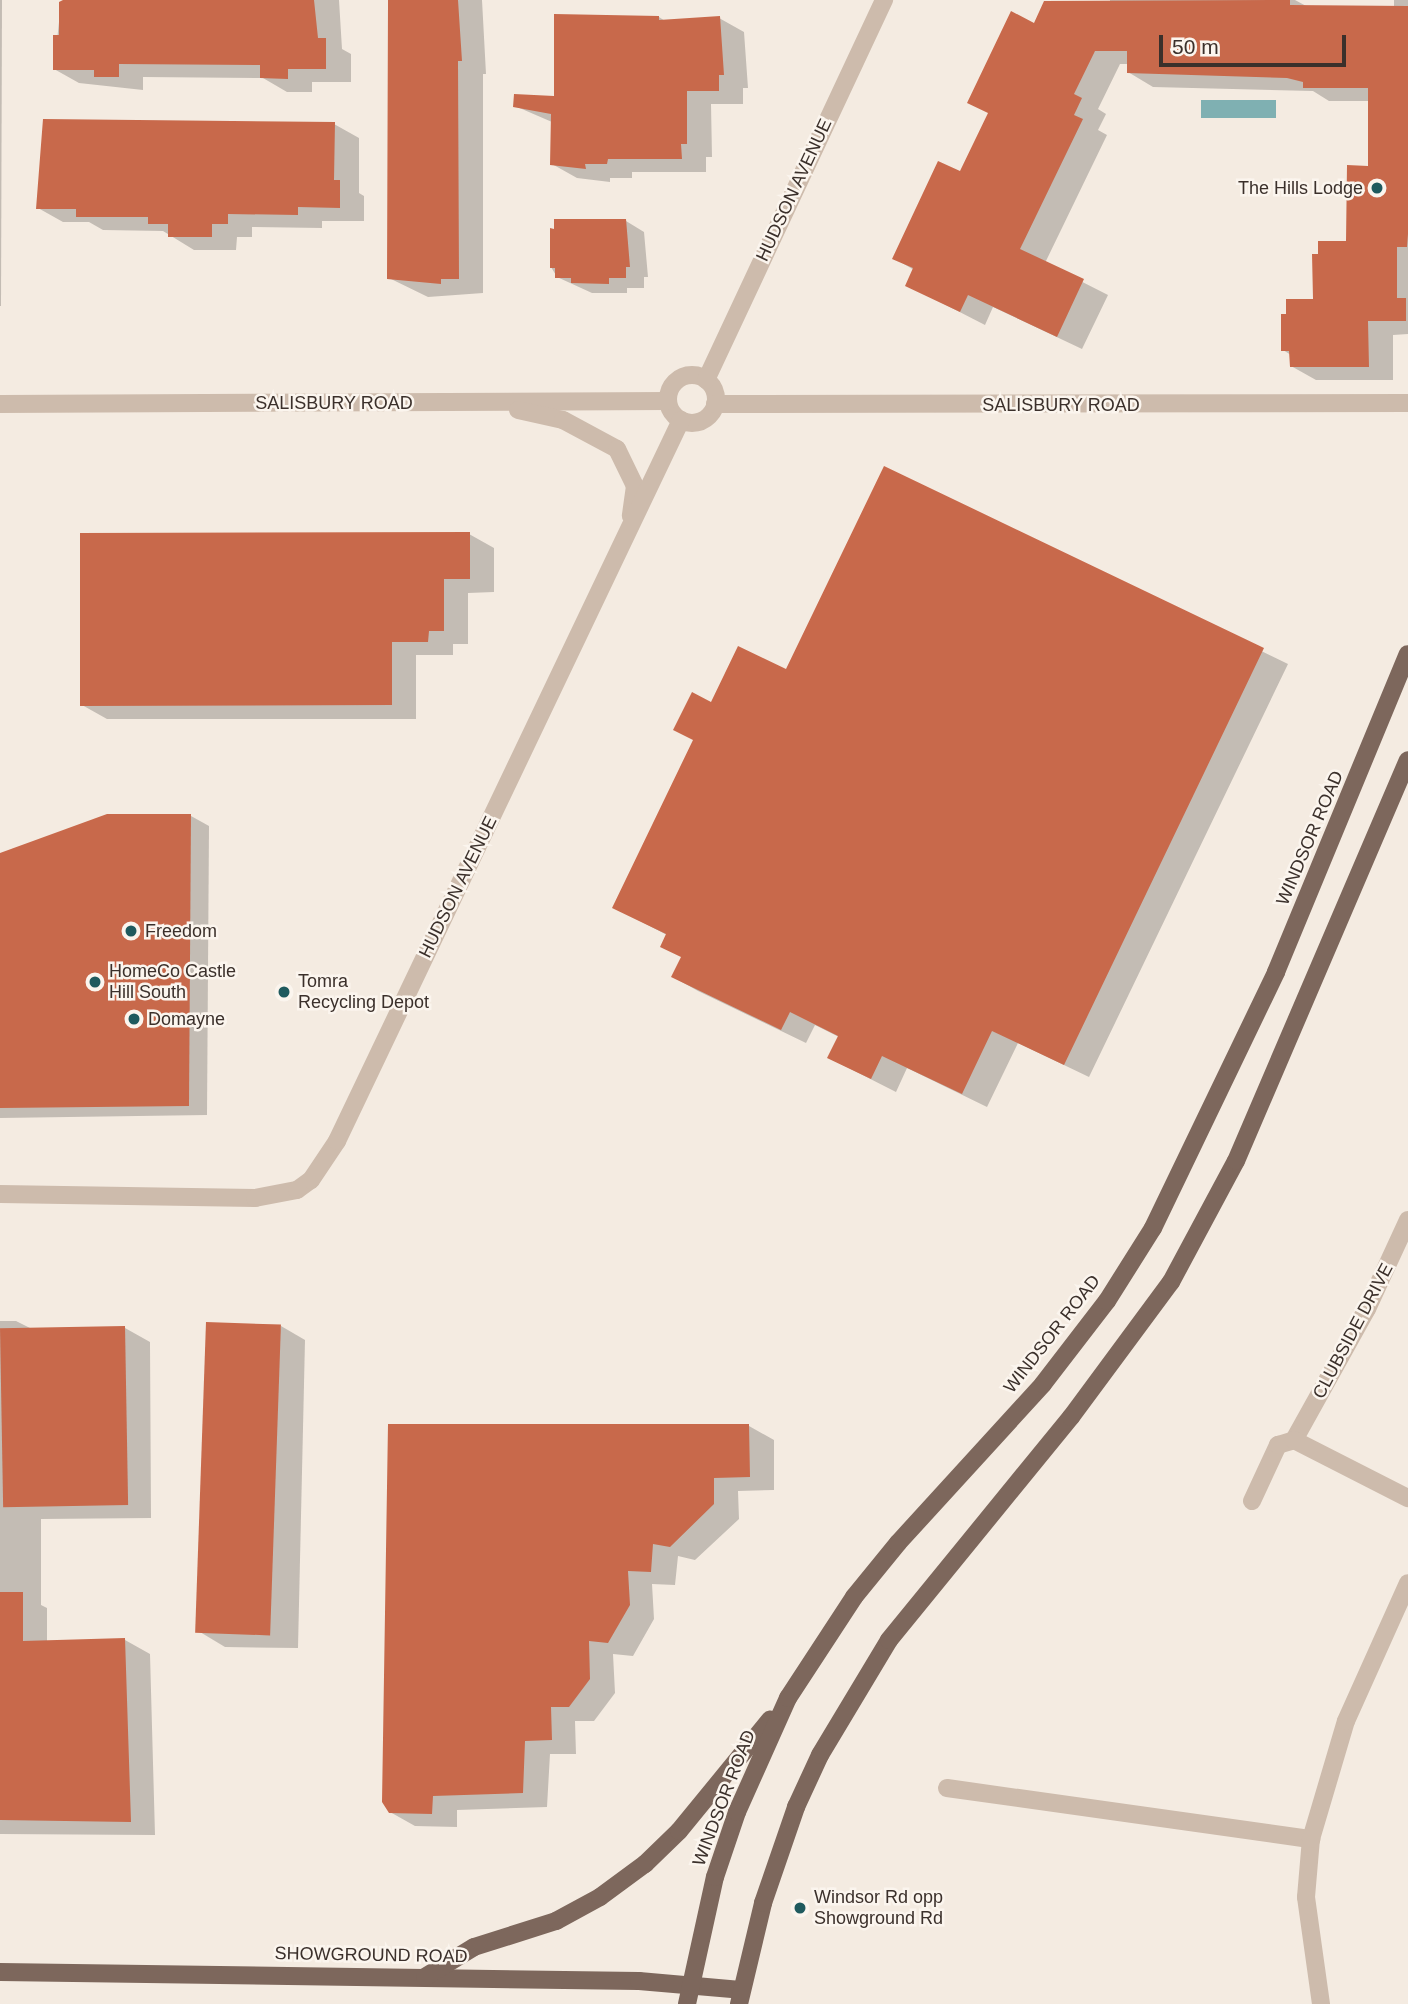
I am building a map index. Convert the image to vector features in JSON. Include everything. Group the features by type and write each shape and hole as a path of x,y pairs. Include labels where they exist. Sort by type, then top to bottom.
{"main road":[{"name":"WINDSOR ROAD","path":"687,2004 689,1983 737,1812 788,1698 854,1597 898,1543 1044,1384 1107,1301 1153,1228 1270,984 1408,654"},
{"path":"740,1997 781,1850 820,1755 889,1640 1072,1417 1171,1282 1236,1161 1408,760"},
{"path":"425,1977 474,1947 556,1921 645,1864 679,1831 788,1698"},
{"name":"SHOWGROUND ROAD","path":"0,1972 689,1983 740,1997"}],"street":[{"name":"HUDSON AVENUE","path":"706,380 884,0"},
{"path":"691,375 706,380 714,391 715,404 702,420 681,420 668,401 676,380 691,375"},
{"name":"SALISBURY ROAD","path":"0,404 668,401"},
{"path":"484,402 563,420 617,449 635,486 629,530"},
{"name":"SALISBURY ROAD","path":"715,404 1408,403"},
{"name":"HUDSON AVENUE","path":"0,1194 255,1198 297,1190 311,1180 337,1141 681,420"},
{"name":"CLUBSIDE DRIVE","path":"1252,1501 1278,1445 1294,1440 1367,1309 1408,1220"},
{"path":"1294,1440 1408,1498"},
{"path":"1321,2004 1306,1897 1311,1839 1346,1721 1408,1583"},
{"path":"947,1788 1311,1839"}],"water":[{"path":"1201,100 1276,100 1276,118 1201,118"}],"building":[{"path":"63,0 314,0 318,38 326,38 326,69 288,69 288,79 260,78 260,65 119,64 119,77 94,77 94,70 53,70 53,35 59,35 59,2"},
{"path":"388,0 458,0 462,61 458,61 459,279 441,279 441,284 387,279"},
{"path":"1290,0 1290,5 1408,6 1408,234 1407,247 1397,247 1397,298 1406,298 1406,321 1368,321 1369,367 1290,367 1289,351 1281,351 1281,314 1286,314 1286,299 1313,299 1312,254 1318,254 1318,241 1346,241 1347,165 1368,166 1368,88 1303,88 1303,82 1287,78 1127,73 1127,51 1095,51 1074,94 1082,98 1074,115 1083,119 1020,249 1084,279 1057,337 968,295 960,312 905,286 913,268 892,259 938,161 960,171 988,113 967,103 1011,11 1034,23 1044,1"},
{"path":"554,14 659,16 659,20 720,16 724,75 719,75 719,91 687,91 687,144 681,144 682,159 608,159 607,164 585,164 586,169 550,165 551,114 513,107 514,94 554,96"},
{"path":"43,119 335,122 334,180 340,180 340,208 298,207 298,215 228,214 228,224 212,224 212,237 168,237 168,224 148,224 148,217 76,217 76,209 36,209"},
{"path":"554,219 626,219 630,267 626,267 626,278 609,278 609,284 571,283 571,278 555,278 555,268 550,268 550,228 554,229"},
{"path":"884,466 1264,648 1064,1065 992,1031 962,1094 882,1056 871,1079 827,1058 838,1036 790,1012 781,1030 671,977 681,957 660,947 666,934 612,908 693,740 673,730 692,692 711,702 738,646 786,669"},
{"path":"470,532 470,579 444,579 444,631 429,631 428,642 392,642 392,705 80,706 80,533"},
{"name":"HomeCo Castle Hill South","path":"107,814 191,814 189,1106 0,1108 0,853"},
{"path":"206,1322 281,1325 270,1635 195,1633"},
{"path":"125,1326 128,1505 3,1507 0,1328"},
{"path":"388,1424 749,1424 750,1477 714,1478 714,1504 670,1547 653,1544 651,1572 628,1571 630,1605 608,1643 589,1641 590,1679 569,1707 551,1707 552,1740 525,1741 523,1793 433,1796 432,1814 389,1813 382,1802"},
{"path":"0,1592 23,1592 23,1641 125,1638 131,1822 0,1820"}],"place":[{"name":"The Hills Lodge","path":"1377,188"},
{"name":"Freedom","path":"131,931"},
{"name":"HomeCo Castle Hill South","path":"95,982"},
{"name":"Tomra Recycling Depot","path":"284,992"},
{"name":"Domayne","path":"134,1019"},
{"name":"Windsor Rd opp Showground Rd","path":"800,1908"}]}
